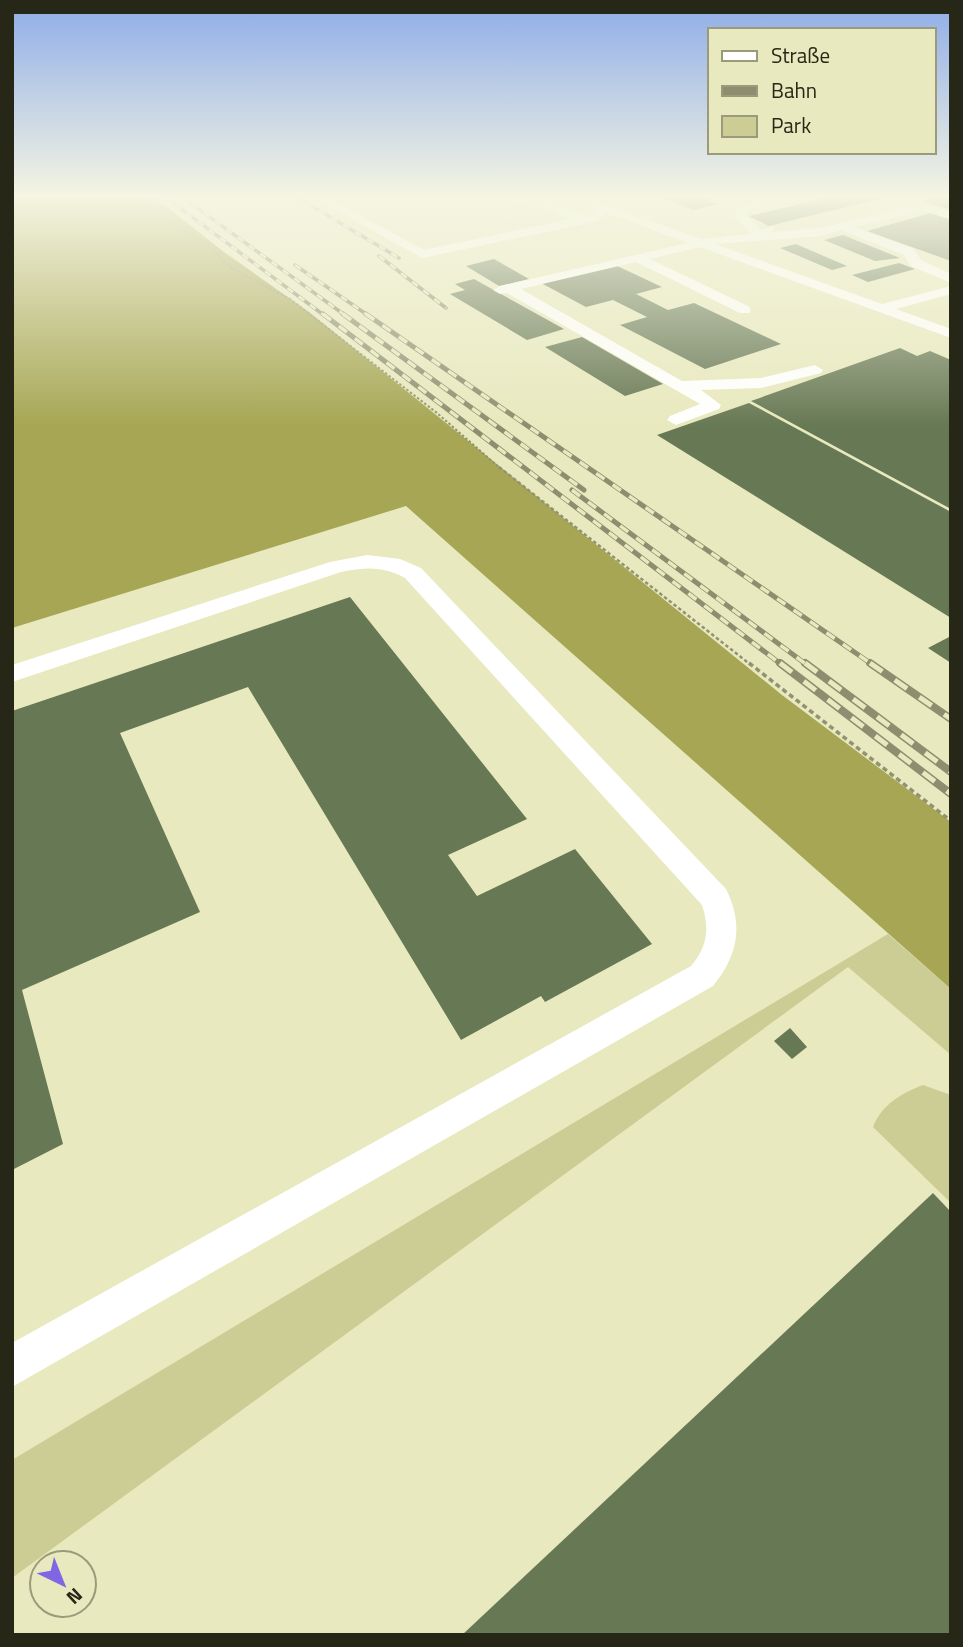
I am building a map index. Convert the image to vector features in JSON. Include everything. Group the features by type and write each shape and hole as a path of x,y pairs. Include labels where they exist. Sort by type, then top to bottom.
{"lane":[{"path":"570,273 504,289 713,405 676,420"},
{"path":"668,273 745,310"},
{"path":"785,273 951,334"},
{"path":"929,273 950,289"},
{"path":"909,274 950,289"},
{"path":"883,308 950,289"},
{"path":"684,387 761,383 815,370"},
{"path":"12,674 337,566 369,560 393,562 413,573 715,898 723,918 721,944 716,961 702,976 12,1366"}],"path":[{"path":"239,273 290,299 437,413 492,462 951,821"}],"green space":[{"path":"888,934 951,989 951,1055 848,967 52,1549 28,1549 28,1566 12,1578 12,1460"},
{"path":"923,1085 951,1095 951,1203 873,1127 887,1106"}],"shaded area":[{"path":"12,273 254,273 309,312 782,695 951,822 951,989 406,506 12,628"}],"building":[{"path":"477,273 518,273 529,279 499,286"},
{"path":"579,273 632,273 662,287 636,294 668,310 694,303 781,344 705,369 620,325 647,317 613,300 586,307 541,283"},
{"path":"860,273 901,273 868,282 852,275"},
{"path":"474,279 564,329 527,340 450,294 465,290 455,284"},
{"path":"582,337 663,384 625,396 545,347"},
{"path":"900,348 917,356 930,351 951,360 951,509 751,401"},
{"path":"749,403 951,512 951,618 657,435"},
{"path":"350,597 527,819 448,855 477,896 575,849 652,944 545,1002 541,996 461,1040 248,687 120,733 200,912 22,990 63,1144 12,1170 12,711"},
{"path":"951,636 951,663 928,648"},
{"path":"790,1028 807,1047 792,1059 774,1041"},
{"path":"933,1193 951,1212 951,1635 462,1635"}],"railway":[{"path":"267,273 325,316"},
{"path":"287,273 346,316"},
{"path":"306,273 369,316"},
{"path":"401,273 446,308"},
{"path":"323,314 782,665"},
{"path":"343,314 584,490"},
{"path":"366,314 873,665"},
{"path":"572,490 807,665"},
{"path":"780,663 951,794"},
{"path":"805,663 951,772"},
{"path":"870,663 951,719"}]}
